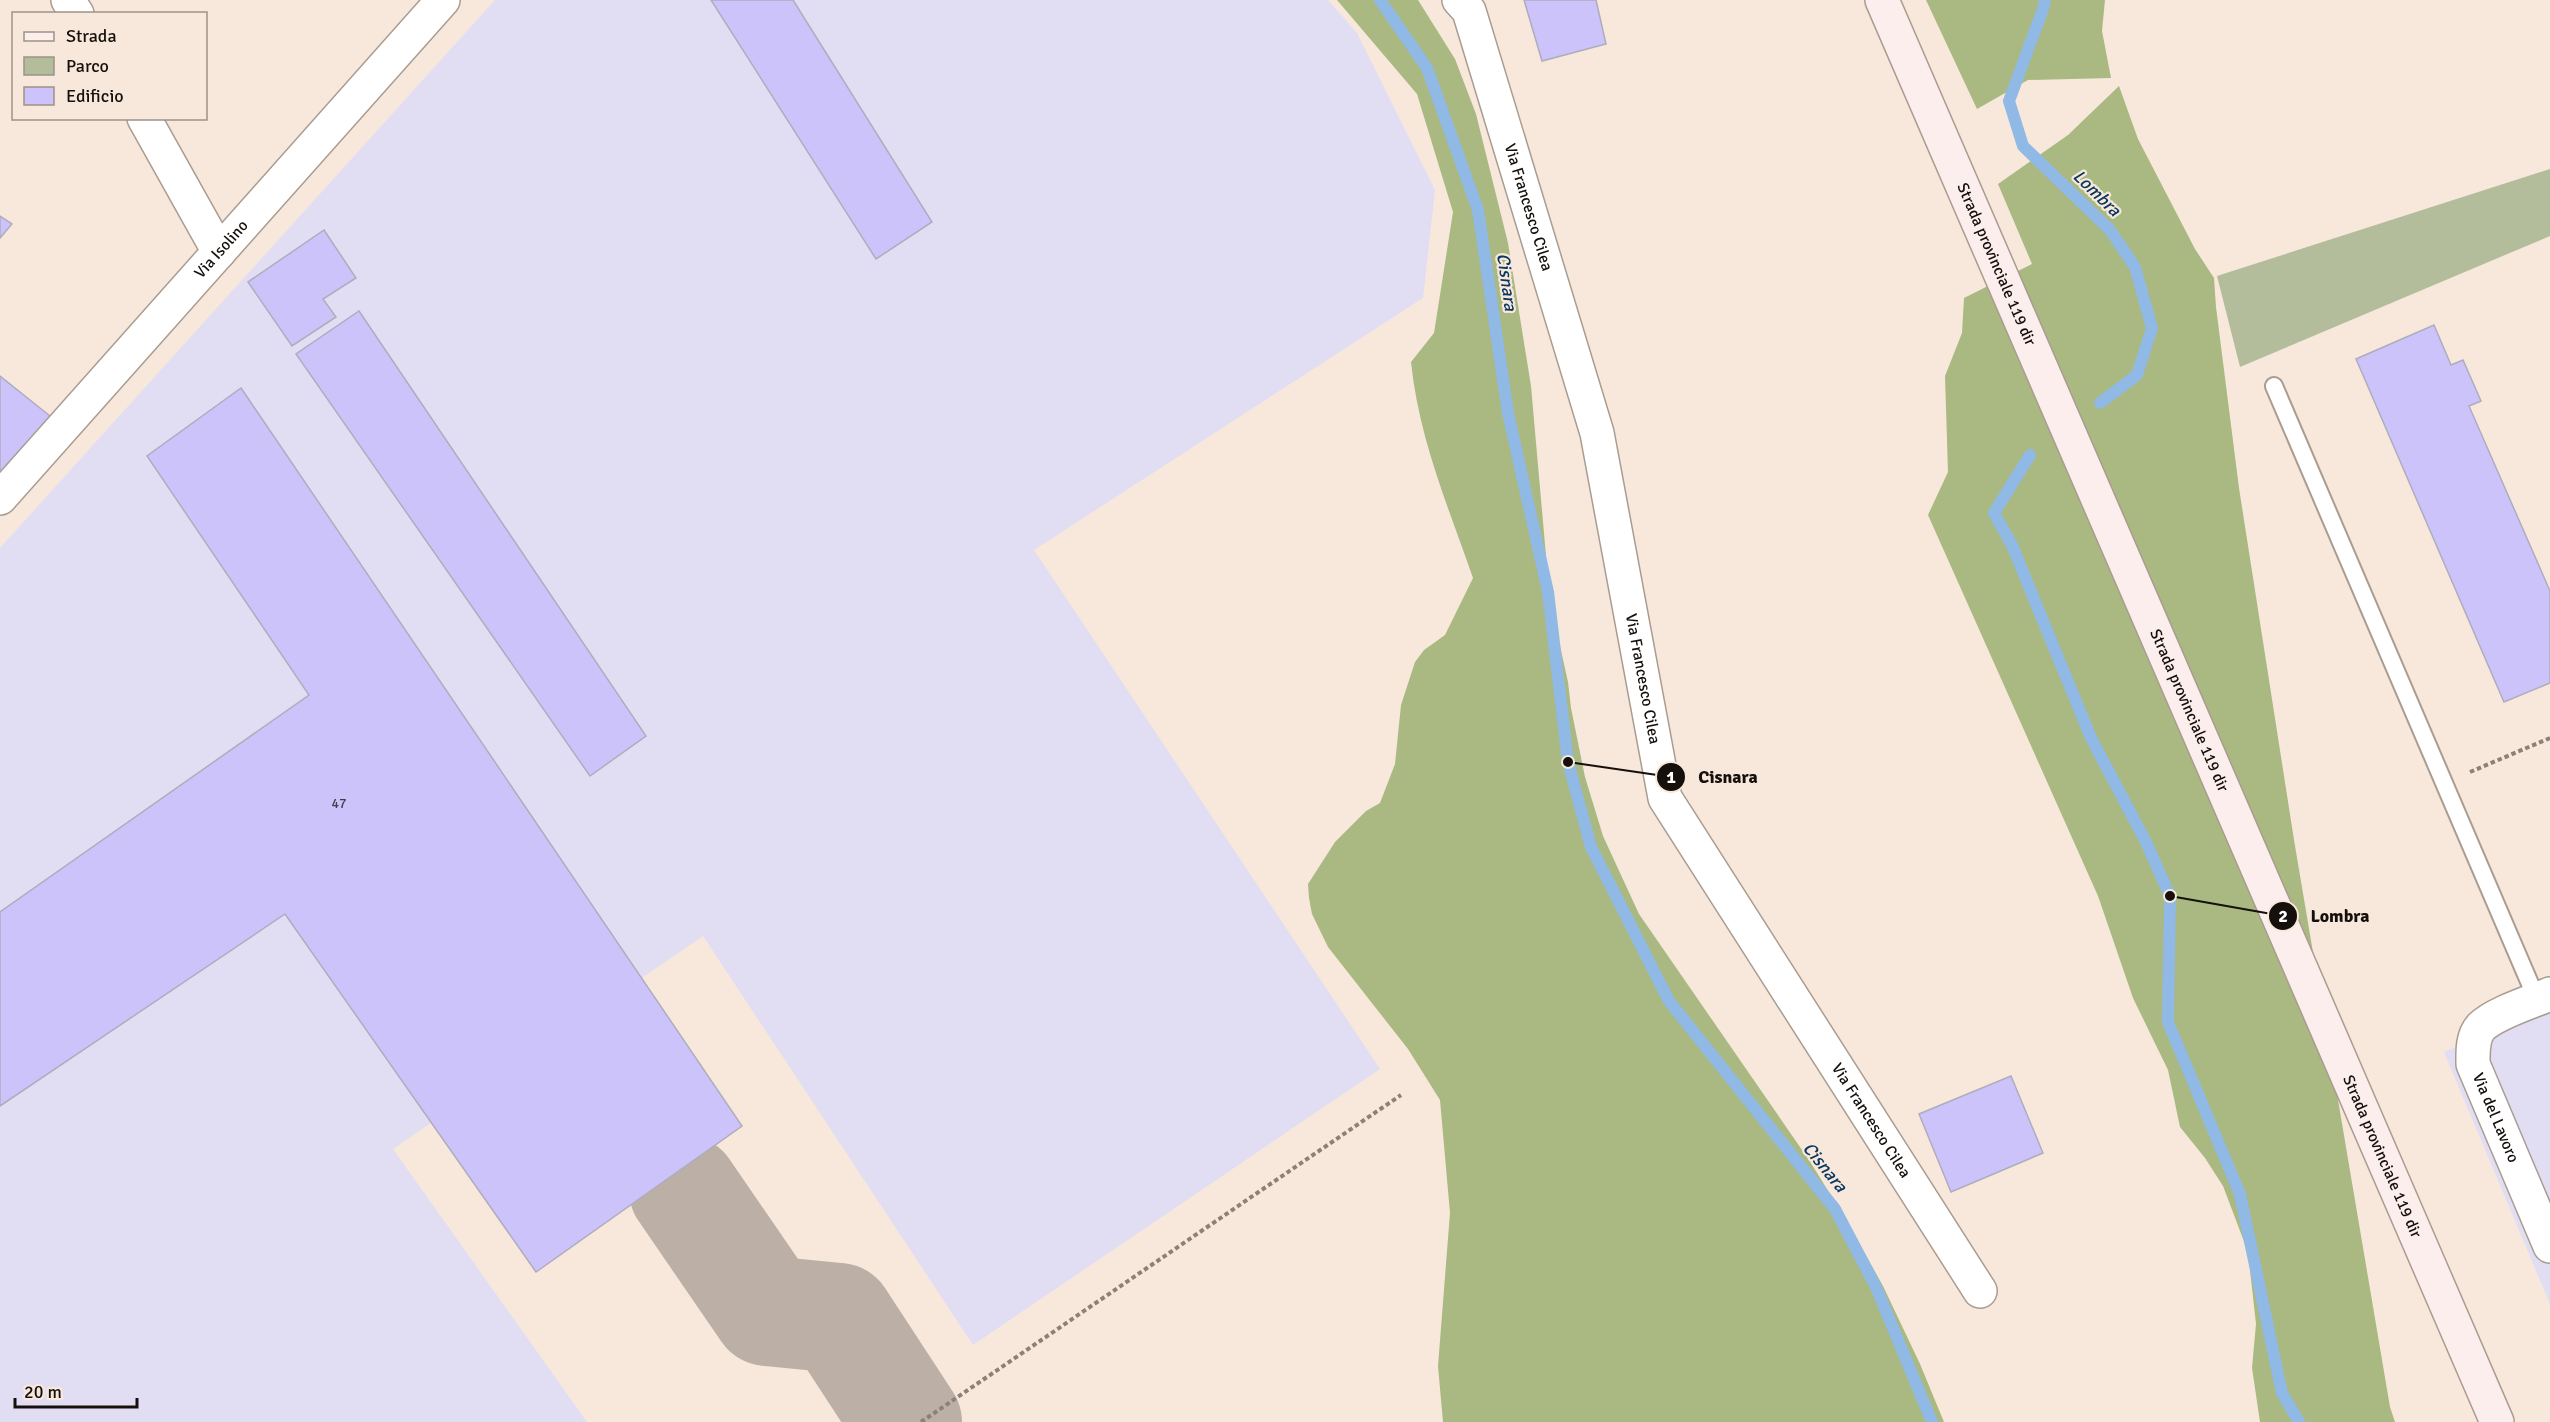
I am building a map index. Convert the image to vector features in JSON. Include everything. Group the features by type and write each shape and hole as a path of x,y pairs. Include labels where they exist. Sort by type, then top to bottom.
{"street":[{"name":"Via Isolino","path":"0,498 443,0"},
{"name":"Via Francesco Cilea","path":"1459,0 1468,11 1597,433 1665,798 1980,1291"},
{"name":"Strada provinciale 119 dir","path":"1882,0 2497,1422"},
{"path":"145,120 219,252"},
{"name":"Via del Lavoro","path":"2544,997 2492,1019 2480,1028 2473,1046 2473,1064 2550,1246"}],"lane":[{"path":"2274,386 2445,783 2544,997"}],"path":[{"path":"2445,783 2550,738"},
{"path":"921,1422 1401,1095"}],"shaded area":[{"path":"495,0 1328,0 1357,33 1435,190 1423,298 1034,550 1380,1069 973,1345 703,936 393,1149 587,1422 0,1422 0,548"},
{"path":"2550,1007 2550,1304 2444,1052"}],"green space":[{"path":"1337,0 1418,0 1455,59 1476,114 1508,243 1531,386 1550,601 1568,682 1585,777 1603,836 1639,914 1809,1160 1845,1218 1883,1286 1920,1364 1944,1422 1443,1422 1438,1366 1450,1213 1440,1100 1408,1049 1328,947 1312,914 1308,884 1335,842 1366,811 1380,803 1395,764 1401,705 1415,662 1424,650 1445,635 1473,578 1428,445 1411,362 1434,333 1453,212 1417,94"},
{"path":"1926,0 2105,0 2102,31 2111,78 2028,80 1977,109"},
{"path":"2119,86 2138,139 2195,249 2214,278 2239,488 2294,840 2390,1407 2395,1422 2260,1422 2252,1368 2256,1324 2248,1252 2223,1186 2205,1158 2180,1127 2168,1070 2133,998 2098,896 1928,515 1948,472 1945,376 1962,333 1964,298 2032,264 1998,184 2068,135"},
{"path":"2550,169 2550,236 2240,367 2217,276"}],"building":[{"path":"711,0 793,0 932,222 876,259"},
{"path":"1524,0 1596,0 1606,44 1542,61"},
{"path":"0,216 12,224 0,238"},
{"path":"324,230 356,278 323,299 336,317 292,346 248,282"},
{"path":"359,311 646,736 590,776 296,354"},
{"path":"2434,325 2451,365 2463,360 2481,401 2469,406 2550,591 2550,683 2504,702 2356,359"},
{"path":"0,376 55,420 0,479"},
{"path":"241,388 742,1126 536,1272 285,914 0,1106 0,912 309,695 147,456"},
{"path":"2011,1076 2043,1153 1951,1192 1919,1114"}],"waterway":[{"name":"Cisnara","path":"1380,0 1427,68 1478,210 1508,413 1548,592 1568,762 1591,847 1669,1001 1835,1209 1876,1287 1932,1422"},
{"name":"Lombra","path":"2045,0 2009,101 2023,146 2110,230 2135,267 2152,328 2137,375 2100,403"},
{"name":"Lombra","path":"2030,455 1994,513 2012,545 2091,738 2146,842 2170,896 2168,1022 2240,1194 2282,1393 2299,1422"}],"taxiway":[{"path":"684,1190 767,1311 839,1318 907,1422"}],"place":[{"name":"Cisnara","path":"1568,762"},
{"name":"Lombra","path":"2170,896"}]}
